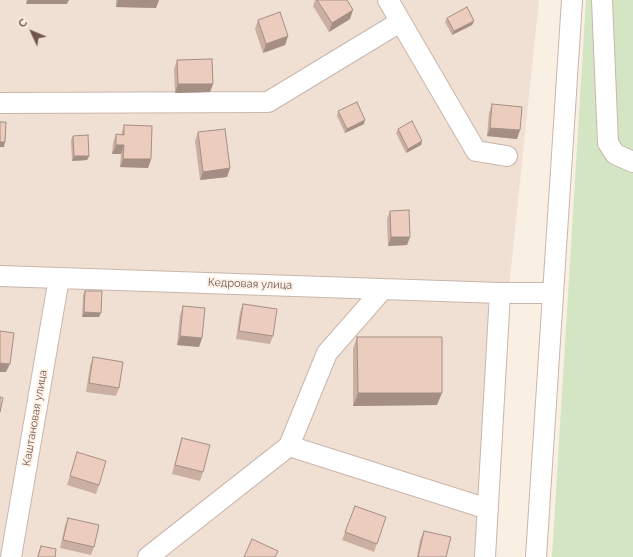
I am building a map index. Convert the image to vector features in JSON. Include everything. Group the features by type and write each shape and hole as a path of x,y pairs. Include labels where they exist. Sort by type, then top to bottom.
{"street":[{"path":"388,0 476,151 506,156"},
{"path":"536,557 572,0"},
{"path":"602,0 608,142 614,154 633,162"},
{"path":"0,103 268,102 400,22"},
{"name":"Кедровая улица","path":"0,276 500,293 553,293"},
{"name":"Каштановая улица","path":"11,557 59,278"},
{"path":"148,557 289,446 327,353 383,289"},
{"path":"485,557 500,293"},
{"path":"289,446 488,509"}],"shaded area":[{"path":"0,0 539,0 510,278 493,557 0,557"}],"green space":[{"path":"586,0 633,0 633,557 552,557"}],"building":[{"path":"317,0 347,0 353,10 332,23"},
{"path":"467,7 474,21 454,31 447,18"},
{"path":"280,12 288,36 266,44 258,20"},
{"path":"212,59 213,84 178,84 177,60"},
{"path":"357,102 365,120 347,129 338,111"},
{"path":"492,104 522,107 520,130 490,128"},
{"path":"412,121 422,141 408,149 398,129"},
{"path":"0,122 6,122 5,142 0,142"},
{"path":"124,125 152,126 151,159 123,159 124,145 116,145 116,134 124,135"},
{"path":"225,129 230,168 203,172 198,132"},
{"path":"88,135 89,156 74,156 73,136"},
{"path":"409,210 410,237 391,237 390,211"},
{"path":"85,291 102,291 101,313 84,312"},
{"path":"243,304 277,309 273,336 239,331"},
{"path":"183,306 205,308 202,338 180,336"},
{"path":"0,331 14,333 10,364 0,363"},
{"path":"357,337 442,337 442,393 358,393"},
{"path":"93,357 123,362 119,388 89,383"},
{"path":"0,397 3,398 0,412"},
{"path":"182,438 210,445 203,472 175,465"},
{"path":"77,452 106,461 99,485 70,476"},
{"path":"355,506 386,517 377,544 345,532"},
{"path":"68,518 99,525 94,547 63,540"},
{"path":"424,531 451,537 446,557 418,557"},
{"path":"252,539 278,551 275,557 244,557"},
{"path":"41,546 56,549 55,557 38,557"}]}
